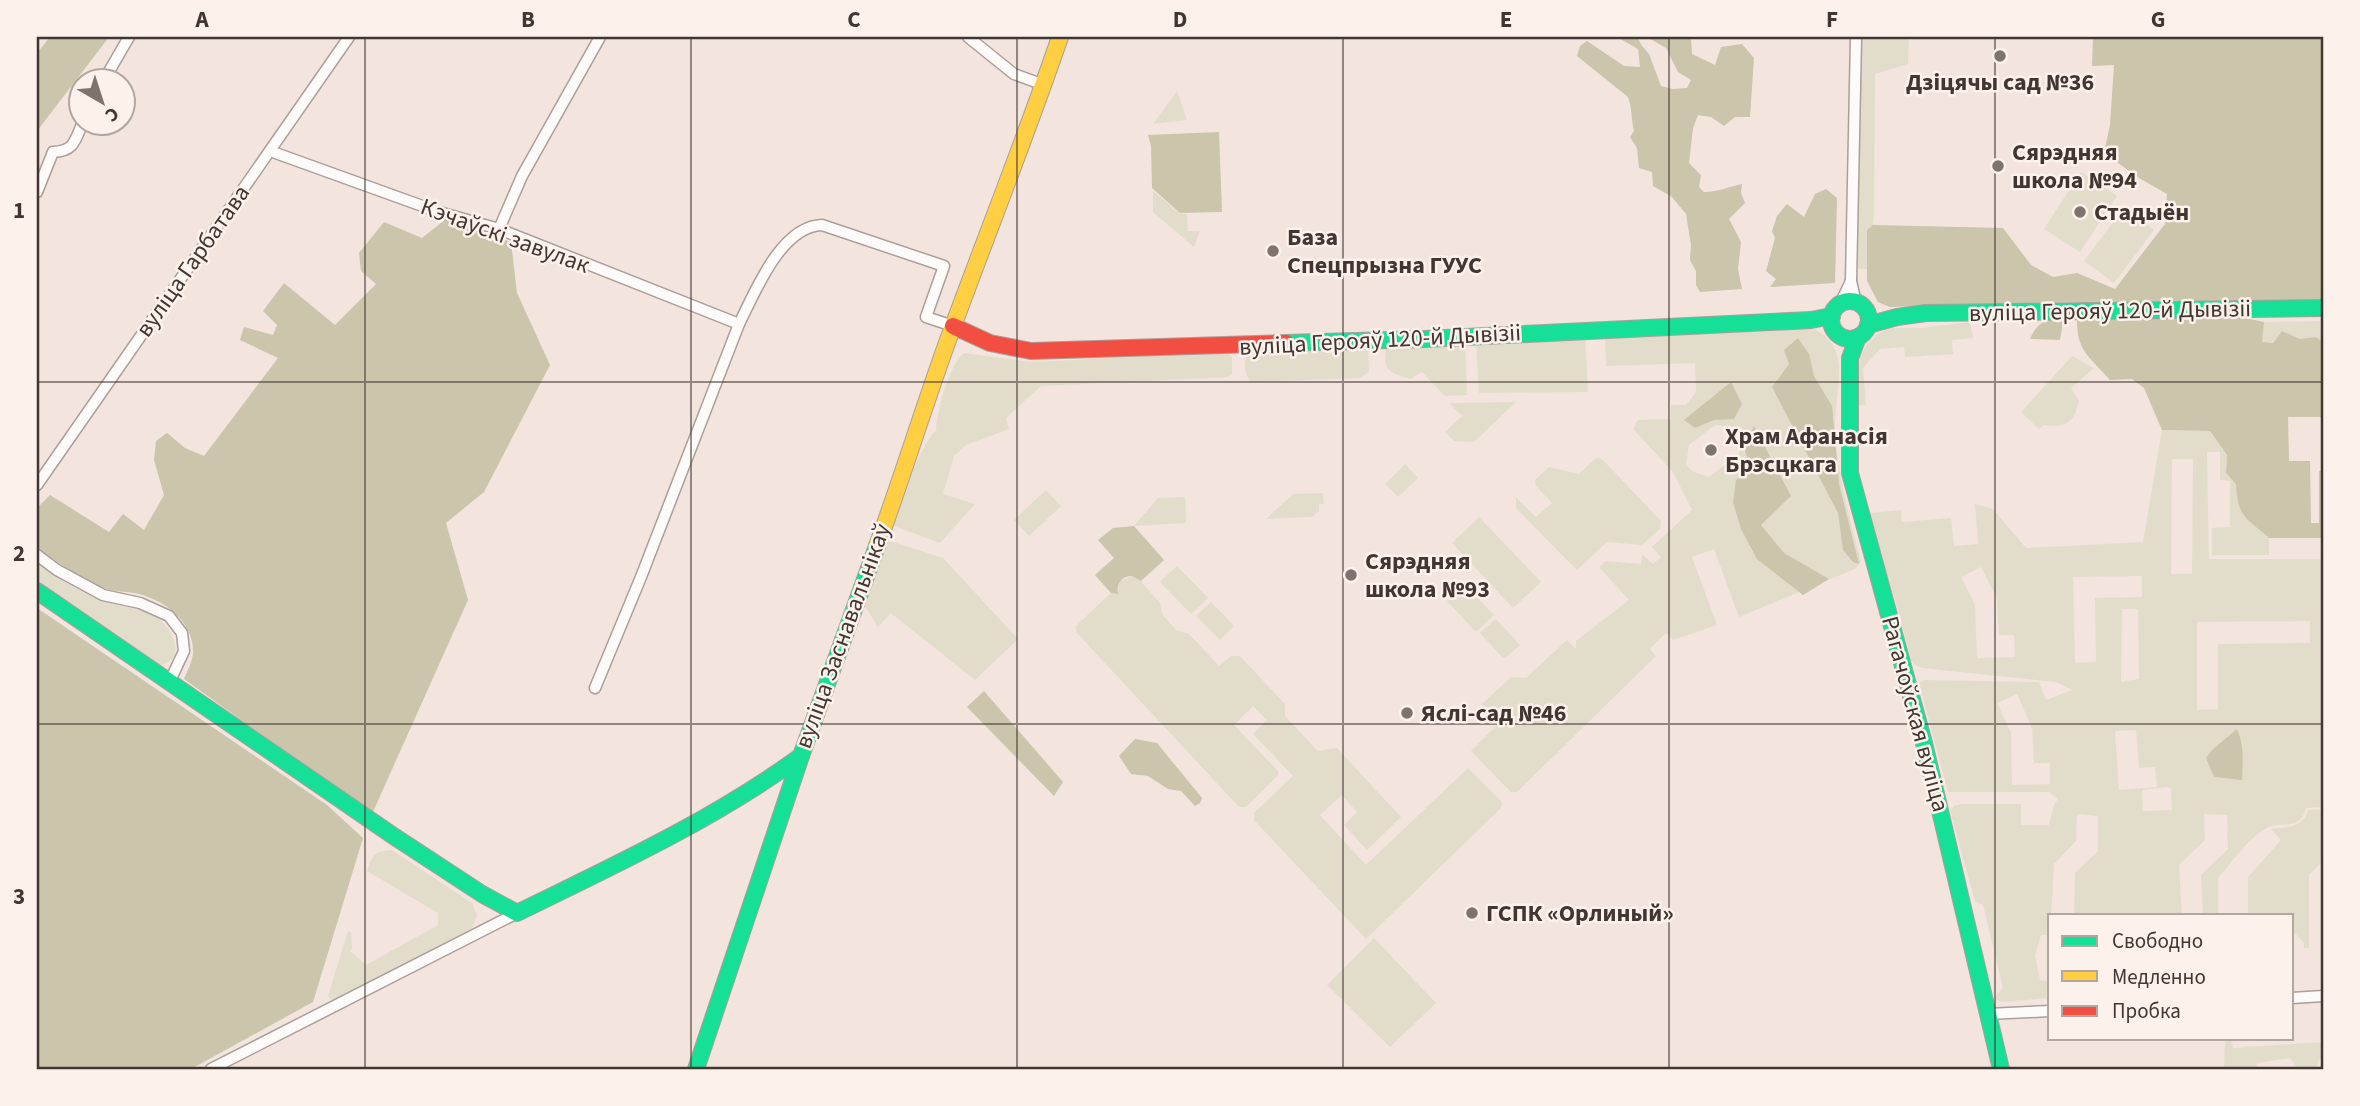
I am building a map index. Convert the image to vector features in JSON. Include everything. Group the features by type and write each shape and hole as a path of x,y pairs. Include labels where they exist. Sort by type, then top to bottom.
{"street":[{"path":"112,66 129,37"},
{"name":"вуліца Гарбатава","path":"37,485 349,37"},
{"path":"499,229 522,176 600,37"},
{"path":"968,37 1014,75 1044,85"},
{"name":"вуліца Заснавальнікаў","path":"211,1069 517,913 691,828 766,783 800,756 883,530 953,326 1060,37"},
{"path":"1849,320 1857,37"},
{"path":"37,192 53,152 66,151 73,145 77,136"},
{"name":"Кэчаўскі завулак","path":"270,151 439,212 499,229 738,324"},
{"path":"595,688 641,577 738,324 780,250 791,238 812,225 822,225 944,266 926,317 953,326"},
{"name":"вуліца Герояў 120-й Дывізіі","path":"953,326 979,340 1016,350 1031,351 1425,339 1849,320 1926,313 2323,308"},
{"name":"Рагачоўская вуліца","path":"1849,320 1849,450 1852,486 1924,743 2001,1069"},
{"path":"37,555 57,570 103,595 140,603 169,616 182,633 184,652 170,681"},
{"path":"37,591 392,835 482,894 517,913"},
{"path":"696,1069 800,756"},
{"path":"2294,998 2323,996"},
{"path":"1989,1014 2048,1011"}],"shaded area":[{"path":"50,37 109,37 87,66 66,66 66,93 37,131 37,53"},
{"path":"1617,37 1637,37 1649,54 1661,86 1673,89 1687,88 1691,80 1678,72 1666,48 1647,37 1691,39 1692,54 1715,65 1721,47 1742,44 1754,58 1750,117 1735,117 1724,126 1711,117 1698,115 1693,128 1689,163 1701,175 1699,187 1704,192 1742,184 1741,193 1745,203 1729,219 1741,242 1738,269 1742,289 1700,292 1696,285 1696,271 1690,260 1691,245 1686,214 1672,197 1653,186 1652,172 1639,168 1637,148 1630,137 1634,131 1628,97 1577,56 1580,46 1587,41 1624,66 1640,67 1638,49"},
{"path":"1858,37 1909,37 1908,64 1875,74 1874,214 1873,225 1867,230 1868,269 1853,269"},
{"path":"2093,37 2323,37 2323,301 2065,302 1890,307 1878,302 1867,281 1867,230 1873,225 2003,228 2031,265 2053,277 2077,273 2115,289 2165,224 2167,194 2104,153 2110,125 2114,65 2092,66"},
{"path":"1177,91 1187,120 1153,124"},
{"path":"1219,132 1222,212 1180,213 1152,188 1151,146 1148,135"},
{"name":"Стадыён","path":"2081,172 2117,196 2080,252 2044,229"},
{"path":"1826,189 1837,198 1835,283 1770,287 1776,279 1766,271 1775,238 1772,231 1777,216 1787,204 1804,217 1815,194"},
{"path":"1153,191 1180,214 1187,214 1188,231 1200,231 1194,247 1153,212"},
{"path":"2124,208 2154,230 2114,283 2084,261"},
{"path":"446,219 511,242 517,293 550,365 484,492 446,523 468,600 372,814 184,679 193,654 192,642 189,631 175,613 145,596 98,586 37,548 37,508 50,495 109,532 123,514 144,530 164,495 154,460 156,441 167,433 185,448 204,456 278,358 240,340 244,327 273,335 277,325 263,311 284,283 335,325 376,284 361,271 359,253 384,222 422,238"},
{"path":"2225,314 2264,322 2262,342 2273,343 2282,331 2300,339 2316,337 2323,342 2323,417 2288,417 2289,461 2310,461 2311,523 2319,523 2319,471 2323,471 2323,538 2269,538 2244,516 2236,484 2226,473 2227,455 2210,431 2162,430 2144,388 2132,379 2110,380 2086,353 2077,329 2077,318"},
{"path":"2064,315 2060,340 2030,339 2044,322"},
{"path":"2323,321 2323,342 2316,337 2300,339 2282,331 2273,343 2261,342 2264,322"},
{"path":"1970,322 1973,338 1952,340 1953,354 1905,357 1904,347 1880,349 1863,368 1866,405 1856,406 1860,357 1877,334 1891,328 1921,328"},
{"path":"1811,328 1825,336 1832,343 1838,359 1836,446 1861,562 1855,569 1739,617 1714,549 1692,557 1717,625 1673,640 1666,633 1650,649 1656,656 1517,792 1511,792 1471,751 1500,722 1482,704 1511,677 1526,678 1567,640 1576,649 1576,641 1629,600 1599,567 1606,561 1641,564 1642,554 1653,564 1661,557 1652,547 1692,510 1673,472 1633,429 1638,420 1671,419 1671,405 1686,405 1696,392 1695,363 1606,366 1605,330","holes":["1715,425 1742,428 1739,454 1709,477 1692,471 1686,464 1689,445"]},
{"path":"1585,337 1588,392 1479,393 1476,343"},
{"path":"1798,338 1809,354 1814,376 1832,406 1839,484 1859,564 1853,562 1843,550 1838,513 1772,387 1789,364 1784,350"},
{"path":"1465,342 1467,395 1445,396 1422,372 1410,379 1389,370 1385,362 1386,349"},
{"path":"1363,344 1368,350 1369,372 1359,378 1251,382 1245,370 1250,350"},
{"path":"1226,352 1232,357 1232,374 1228,377 1041,386 1006,418 1009,429 966,445 954,456 943,494 975,504 940,543 894,526 911,475 924,447 936,431 941,401 949,377 964,353 1032,362"},
{"path":"2072,356 2094,368 2071,388 2079,401 2075,414 2064,424 2044,425 2039,429 2021,412"},
{"path":"1731,382 1742,404 1734,419 1714,420 1695,428 1684,420"},
{"path":"1516,402 1474,442 1454,441 1445,432 1462,416 1449,403"},
{"path":"1754,426 1791,496 1761,525 1784,553 1829,579 1803,595 1757,559 1741,529 1733,502 1736,480 1750,469 1744,447"},
{"path":"2162,430 2210,431 2227,455 2226,473 2236,483 2244,516 2269,538 2269,555 2212,555 2212,528 2230,527 2230,481 2220,480 2220,452 2207,452 2209,559 2323,559 2323,807 2306,808 2299,820 2271,826 2246,845 2218,878 2218,914 2203,914 2201,875 2228,849 2227,815 2204,814 2205,840 2179,865 2182,914 2074,914 2075,873 2098,851 2098,816 2077,814 2076,841 2054,864 2048,935 2041,935 2035,955 2040,980 2048,981 2048,998 2001,1002 1994,998 2003,988 1983,905 1975,901 1950,811 1961,804 2021,804 2021,825 2049,825 2058,799 2049,792 1948,792 1919,683 1925,680 2039,682 2046,700 2072,690 2056,682 1922,668 1915,665 1911,660 1868,515 1901,510 1902,522 1951,518 1954,546 1978,544 1975,504 1993,509 2026,548 2143,542","holes":["2172,459 2193,459 2192,574 2171,574","1981,567 1997,599 1999,635 2014,635 2015,657 1977,658 1975,605 1961,577","2142,576 2142,597 2095,598 2096,662 2075,663 2073,577","2122,609 2138,609 2139,679 2121,682","2310,621 2310,643 2218,644 2218,709 2197,710 2197,622","2017,694 2032,728 2034,763 2050,763 2050,784 2012,785 2011,733 1997,703","2136,730 2139,768 2155,767 2157,787 2119,790 2115,731","2168,787 2171,789 2172,810 2143,811 2142,790"]},
{"path":"1596,458 1602,459 1661,521 1660,529 1642,545 1607,542 1577,570 1516,508 1516,497 1536,517 1552,503 1536,486 1535,480 1549,467 1579,474"},
{"path":"1405,464 1418,478 1398,497 1385,484"},
{"path":"1046,490 1061,506 1029,536 1014,520"},
{"path":"1323,493 1324,504 1319,504 1319,511 1312,517 1266,519 1293,494"},
{"path":"1185,497 1186,523 1134,526 1158,498"},
{"path":"1479,517 1541,582 1513,608 1452,543"},
{"path":"1134,526 1164,560 1141,581 1128,576 1119,583 1118,594 1111,593 1095,575 1114,558 1098,540 1113,528"},
{"path":"890,541 943,558 1018,639 975,680 891,613 878,627 863,603 885,545"},
{"path":"37,562 82,592 155,616 171,634 176,649 174,656 161,665 37,583"},
{"path":"1177,566 1208,598 1191,614 1160,582"},
{"path":"1132,576 1139,579 1160,603 1162,614 1176,630 1189,634 1219,666 1231,656 1240,656 1285,704 1285,716 1318,751 1337,748 1401,817 1367,850 1344,825 1357,812 1342,795 1320,815 1366,865 1468,768 1502,802 1501,808 1366,939 1254,820 1254,813 1293,776 1253,734 1267,720 1253,706 1234,725 1278,771 1278,775 1246,807 1239,807 1076,632 1076,626 1111,593 1117,594 1120,581"},
{"path":"1465,585 1494,615 1476,632 1447,601"},
{"path":"1211,602 1234,626 1220,640 1196,616"},
{"path":"37,608 327,805 363,838 313,1002 191,1069 37,1069"},
{"path":"1496,619 1520,645 1504,659 1480,633"},
{"path":"984,691 1063,782 1054,796 967,707"},
{"path":"2237,729 2242,748 2242,780 2214,777 2206,758"},
{"path":"1135,739 1157,743 1202,798 1200,803 1195,806 1181,791 1168,789 1148,776 1131,774 1119,756"},
{"path":"2323,809 2323,861 2309,875 2309,948 2304,948 2304,943 2294,932 2294,914 2248,914 2248,877 2281,840 2271,829 2294,826 2306,816 2308,810"},
{"path":"392,850 472,903 477,915 472,928 333,1001 328,996 348,931 351,932 350,951 366,965 438,925 438,913 367,871 375,855"},
{"path":"1374,938 1436,1003 1390,1047 1327,985"},
{"path":"2231,1040 2233,1048 2323,1042 2323,1057 2319,1059 2316,1069 2298,1069 2290,1058 2257,1063 2256,1069 2224,1069 2225,1042"}],"traffic: fast":[{"path":"1850,301 1863,307 1869,320 1863,333 1850,339 1837,333 1831,320 1837,307 1850,301"},
{"path":"1868,325 1926,313 2323,308"},
{"path":"1286,343 1811,320 1832,316"},
{"path":"1858,337 1850,358 1850,473 1924,743 2001,1069"},
{"path":"696,1069 801,756 877,546"},
{"path":"37,591 392,835 482,894 517,913 698,821 801,756"}],"traffic: slow":[{"path":"877,546 948,340 1060,37"}],"traffic: jam":[{"path":"953,326 990,343 1031,351 1286,343"}],"place":[{"name":"Дзіцячы сад №36","path":"2000,56"},
{"name":"Сярэдняя школа №94","path":"1998,166"},
{"name":"Стадыён","path":"2080,212"},
{"name":"База Спецпрызна ГУУС","path":"1273,251"},
{"name":"Храм Афанасія Брэсцкага","path":"1711,450"},
{"name":"Сярэдняя школа №93","path":"1351,575"},
{"name":"Яслі-сад №46","path":"1407,713"},
{"name":"ГСПК «Орлиный»","path":"1472,913"}]}
